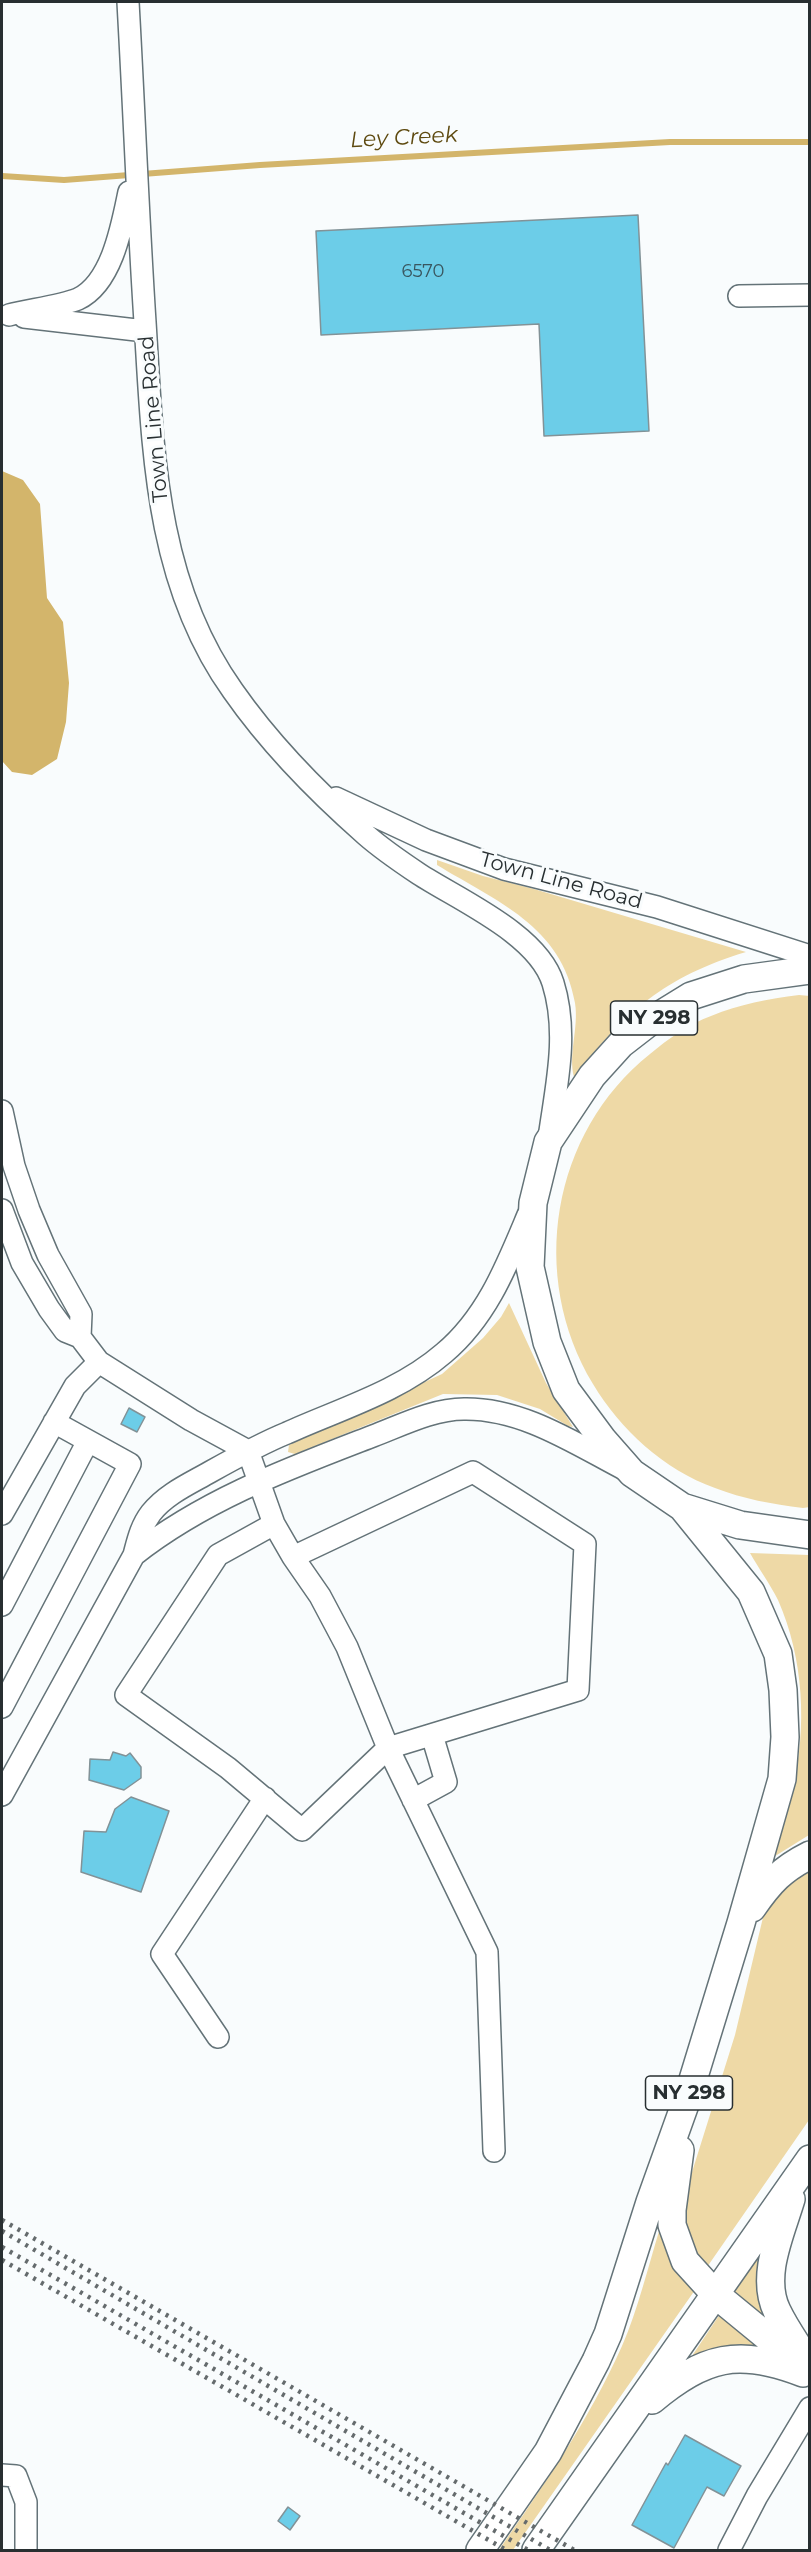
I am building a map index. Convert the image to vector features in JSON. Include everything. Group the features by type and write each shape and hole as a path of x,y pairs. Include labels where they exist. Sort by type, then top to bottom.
{"main road":[{"name":"NY 298","path":"480,2550 548,2452 596,2361 620,2300 650,2202 688,2096 741,1923 782,1779 785,1737 778,1654 751,1592 682,1507 632,1473 603,1440 566,1390 547,1342 530,1267 533,1203 548,1142 568,1108 592,1076 621,1044 652,1020 691,996 744,979 810,970"},
{"path":"682,1507 740,1526 810,1535"},
{"path":"741,1923 770,1882 783,1870 810,1855"},
{"path":"688,2096 672,2210 672,2225 684,2261 715,2294 810,2374"},
{"path":"536,2550 804,2167"},
{"path":"804,2167 774,2254 771,2280 776,2309 810,2365"},
{"path":"628,2420 676,2380 700,2367 726,2359 749,2358 780,2364 810,2374"}],"street":[{"path":"5,314 78,299 97,284 130,217 136,160 128,2"},
{"name":"Town Line Road","path":"130,217 146,331 156,482 172,563 202,641 232,690 279,749 368,837 418,873 504,925 545,965 553,981 560,1016 561,1053 548,1142"},
{"path":"739,296 810,296"},
{"path":"5,314 146,331"},
{"name":"Town Line Road","path":"319,790 426,840 504,869 657,907 810,956"},
{"path":"2,1111 14,1166 28,1210 48,1255 81,1314 80,1338"},
{"path":"2,1795 134,1555 139,1532 151,1514 181,1487 248,1451 366,1400 418,1373 446,1352 476,1319 499,1284 533,1203"},
{"path":"2,1210 22,1263 65,1331 80,1338 99,1362 191,1420 248,1451 274,1524 320,1596 347,1647 388,1748 487,1952 494,2151"},
{"path":"2,1514 75,1386 99,1362"},
{"path":"134,1555 160,1535 226,1497 300,1465 437,1412 465,1408 514,1416 540,1425 632,1473"},
{"path":"2,1707 130,1464 54,1422"},
{"path":"2,1605 88,1441"},
{"path":"274,1524 218,1555 126,1695 219,1762 302,1830 388,1748 578,1690 585,1544 473,1472 293,1557"},
{"path":"413,1800 446,1782 432,1735"},
{"path":"218,2037 162,1954 265,1798"},
{"path":"729,2550 757,2496 810,2408"},
{"path":"2,2475 16,2476 26,2502 26,2550"}],"shaded area":[{"path":"2,471 23,480 40,504 47,598 63,622 69,683 66,722 57,759 32,775 12,772 2,761"},
{"path":"437,860 483,876 746,952 692,973 649,999 611,1033 574,1077 572,1059 576,1022 575,1003 568,976 556,954 541,935 523,919 503,904 437,865"},
{"path":"799,995 810,996 810,1507 803,1508 747,1498 696,1480 661,1459 630,1432 616,1417 593,1384 573,1342 561,1298 556,1253 560,1208 571,1165 590,1124 616,1086 657,1048 679,1032 703,1019 743,1005"},
{"path":"509,1303 546,1383 573,1427 540,1409 497,1395 443,1394 295,1454 288,1452 289,1445 442,1374 483,1338 501,1317"},
{"path":"750,1553 809,1555 809,1835 772,1858 789,1806 797,1765 801,1717 800,1693 798,1669 787,1623 775,1594"},
{"path":"809,1865 809,2120 705,2270 682,2231 682,2204 735,2035 765,1909 773,1893"},
{"path":"660,2228 677,2270 688,2285 695,2290 513,2550 499,2550 565,2451 609,2373 633,2317"},
{"path":"758,2261 770,2321 732,2296"},
{"path":"722,2311 773,2351 692,2356"}],"building":[{"path":"638,215 649,431 544,436 539,324 321,335 316,231"},
{"path":"129,1408 145,1417 137,1432 121,1424"},
{"path":"113,1752 126,1756 130,1753 141,1767 141,1778 124,1790 89,1780 90,1759 110,1760"},
{"path":"131,1797 169,1811 141,1892 81,1872 84,1831 106,1832 115,1809"},
{"path":"685,2435 741,2466 724,2496 707,2487 674,2548 632,2525 666,2463 668,2465"},
{"path":"288,2507 300,2516 290,2530 278,2521"}],"waterway":[{"name":"Ley Creek","path":"2,176 64,180 260,165 670,142 810,142"}],"railway":[{"path":"2,2220 574,2550"},
{"path":"2,2231 550,2550"},
{"path":"2,2247 528,2550"},
{"path":"2,2260 506,2550"}]}
